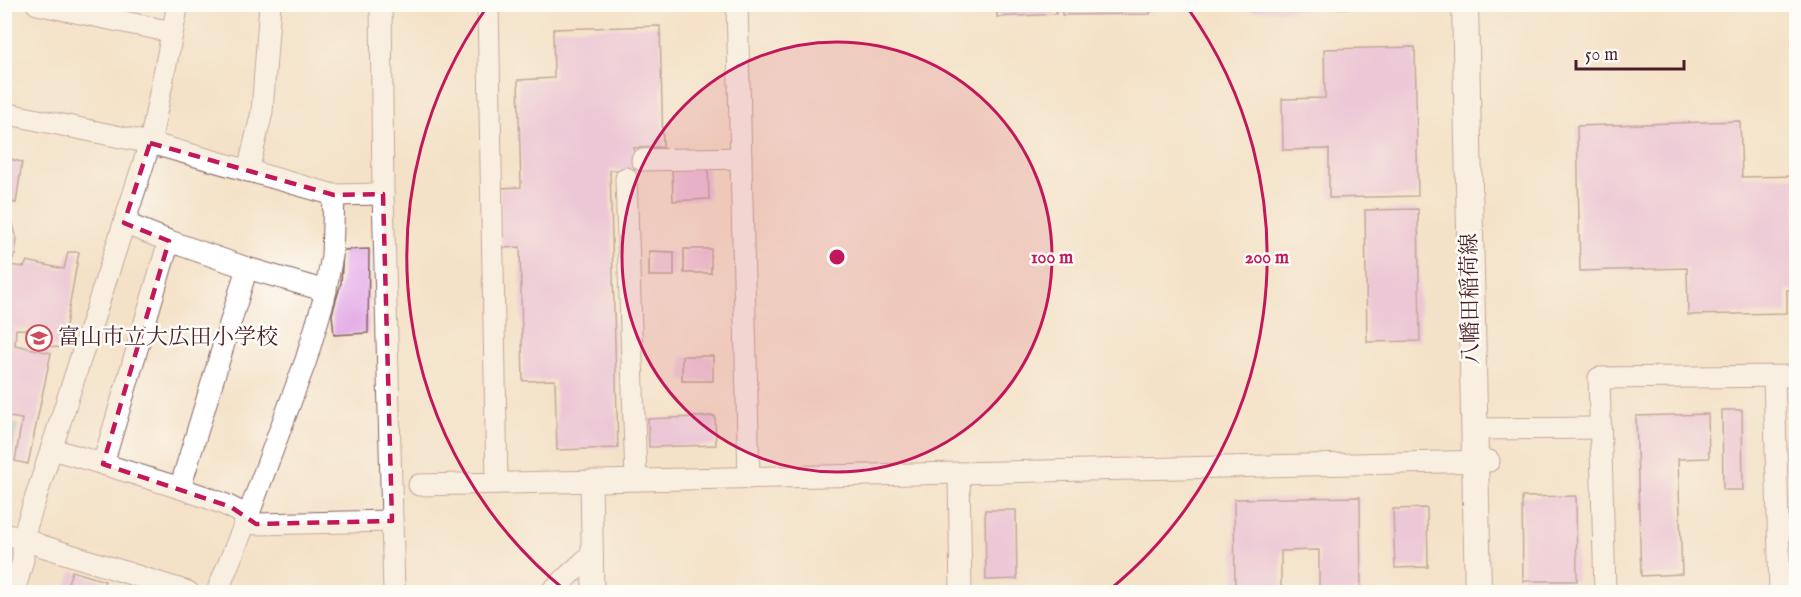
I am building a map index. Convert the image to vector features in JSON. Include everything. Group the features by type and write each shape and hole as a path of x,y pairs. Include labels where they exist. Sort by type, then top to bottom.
{"main road":[{"name":"八幡田稲荷線","path":"1465,4 1481,429 1492,592"},
{"name":"八幡田稲荷線","path":"1479,4 1481,429"},
{"name":"八幡田稲荷線","path":"1478,592 1483,461"}],"street":[{"path":"37,4 172,32"},
{"path":"14,592 23,560 14,536 52,449 150,143 178,4"},
{"path":"248,171 262,112 270,4"},
{"path":"381,4 383,194 394,592"},
{"path":"488,4 496,483"},
{"path":"737,4 749,478"},
{"path":"4,113 150,143 334,195 383,194"},
{"path":"642,160 741,158"},
{"path":"626,178 636,480"},
{"path":"217,592 306,360 326,291 332,256 334,195"},
{"path":"124,224 248,268 326,291"},
{"path":"103,464 169,241"},
{"path":"180,488 248,268"},
{"path":"1605,592 1599,378 1797,376"},
{"path":"1774,377 1780,592"},
{"path":"1481,429 1600,428"},
{"path":"52,449 180,488 231,507 248,516 256,524 392,521"},
{"path":"419,485 1483,461"},
{"path":"959,474 961,592"},
{"path":"591,481 593,592"},
{"path":"14,536 188,592"},
{"path":"551,592 592,554"}],"highlighted area":[{"path":"150,143 334,195 383,194 392,521 256,524 231,507 103,464 169,241 124,223"}],"water":[{"path":"4,423 17,425 7,480 4,480"}],"building":[{"path":"996,4 1056,4 1056,14 997,17"},
{"path":"1062,4 1150,4 1150,14 1062,15"},
{"path":"1249,4 1382,4 1382,7 1250,11"},
{"path":"660,26 663,147 634,148 634,170 610,170 618,448 557,450 555,380 523,381 520,247 501,248 500,188 521,187 518,80 554,78 553,29"},
{"path":"1415,47 1418,196 1329,198 1329,149 1283,150 1282,99 1325,98 1324,49"},
{"path":"1740,121 1742,177 1796,176 1796,290 1787,290 1787,313 1688,315 1687,268 1580,271 1577,126"},
{"path":"5,158 22,162 16,203 5,201"},
{"path":"708,166 709,199 673,201 672,167"},
{"path":"1418,209 1420,341 1367,342 1365,210"},
{"path":"4,217 13,224 17,240 15,255 9,265 24,267 27,261 64,269 68,252 79,252 62,348 36,344 37,330 16,329 15,345 51,353 28,464 15,461 22,419 4,416"},
{"path":"369,249 368,333 334,335 332,314 341,283 343,250"},
{"path":"684,249 711,249 711,273 684,273"},
{"path":"649,251 674,252 674,276 649,276"},
{"path":"682,356 713,356 713,381 682,381"},
{"path":"1722,410 1742,410 1743,490 1723,490"},
{"path":"1708,414 1709,458 1678,459 1682,574 1641,576 1636,416"},
{"path":"715,416 716,445 649,447 648,419"},
{"path":"1576,496 1577,581 1523,581 1522,497"},
{"path":"1360,497 1361,592 1319,592 1319,550 1281,551 1281,592 1235,592 1234,499"},
{"path":"1427,508 1428,567 1395,568 1393,509"},
{"path":"985,510 1016,510 1017,579 986,580"},
{"path":"72,571 105,581 101,592 65,592"}],"place":[{"name":"富山市立大広田小学校","path":"39,338"}]}
